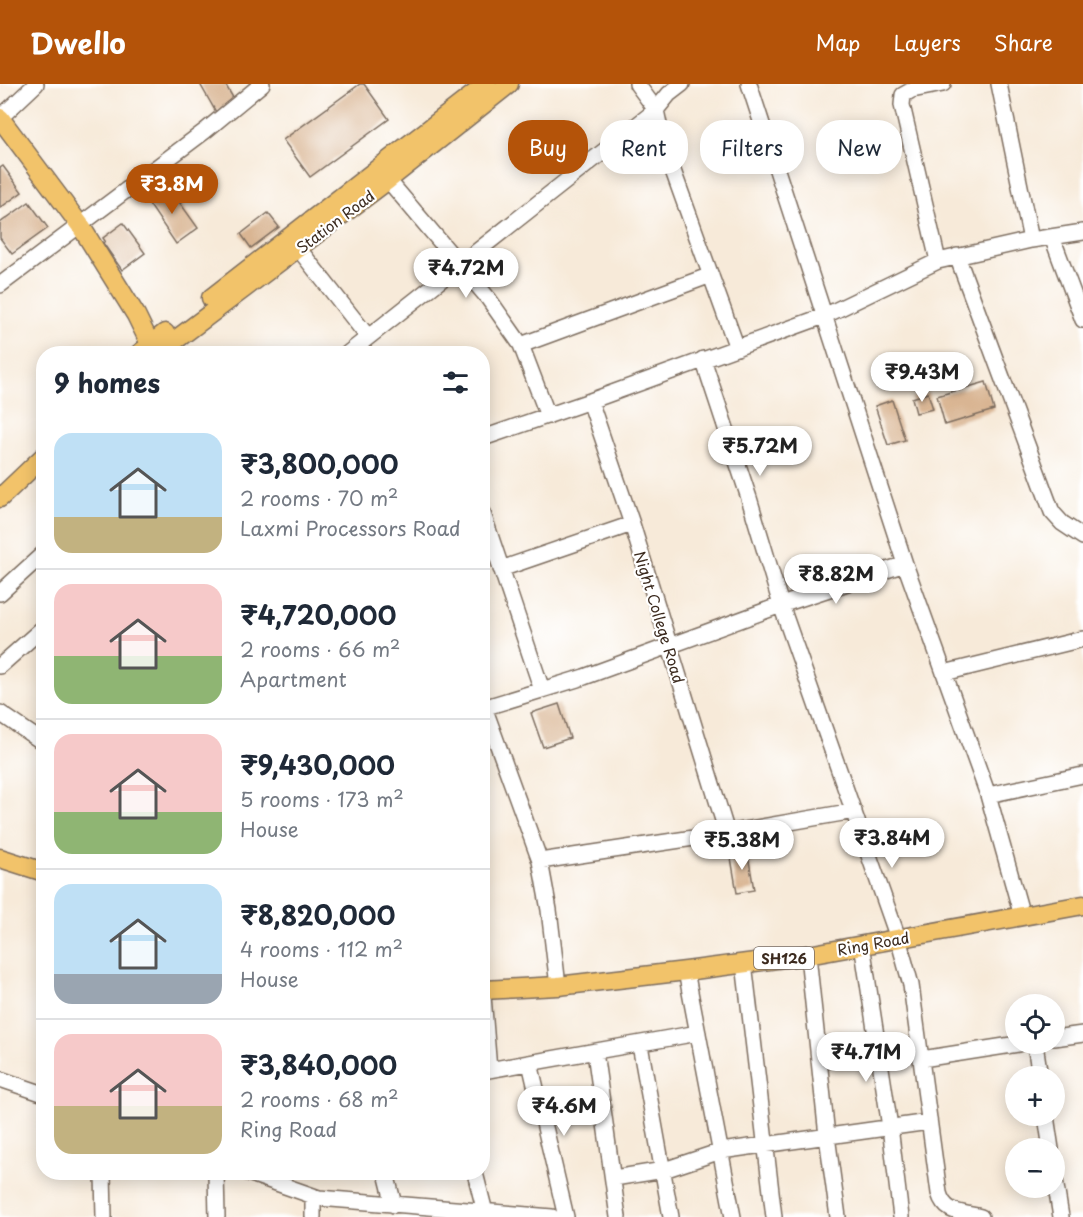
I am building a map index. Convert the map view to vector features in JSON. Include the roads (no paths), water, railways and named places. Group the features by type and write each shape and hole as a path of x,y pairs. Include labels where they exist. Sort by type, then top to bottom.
{"main road":[{"name":"Station Road","path":"156,346 487,84"},
{"name":"Station Road","path":"157,346 298,248 509,84"},
{"path":"0,118 80,225 136,315 148,346"},
{"path":"0,483 36,449"},
{"path":"0,498 36,464"},
{"path":"0,858 36,869"},
{"name":"Ring Road","path":"490,990 558,986 686,972 808,954 1083,906"}],"street":[{"path":"0,118 36,84"},
{"path":"0,285 205,131 262,84"},
{"path":"637,84 656,110 663,143 737,348"},
{"path":"356,346 656,110 669,94 682,84"},
{"path":"749,84 905,564 988,795 1022,916"},
{"path":"938,261 902,105 903,95 912,90 943,84"},
{"path":"999,84 1031,240"},
{"path":"388,180 488,298 521,345 548,416"},
{"path":"490,436 824,316 938,261 1031,240 1083,232"},
{"path":"1052,237 1083,320"},
{"path":"298,248 368,337"},
{"path":"957,256 1052,512 1062,523 1083,537"},
{"path":"521,345 711,275"},
{"path":"703,359 749,498 781,605 898,938 911,985 942,1203 947,1209 981,1217"},
{"name":"Night College Road","path":"590,401 632,524 727,833"},
{"path":"501,568 632,524"},
{"path":"490,535 542,690"},
{"path":"0,593 36,560"},
{"path":"490,705 542,690 781,605 905,564"},
{"path":"0,666 36,634"},
{"path":"944,673 1083,639"},
{"path":"0,713 36,738"},
{"path":"490,724 540,861 549,910 558,986"},
{"path":"988,795 1083,775"},
{"path":"540,861 854,811"},
{"path":"862,944 890,1127 901,1217"},
{"path":"808,954 838,1217"},
{"path":"744,963 774,1217"},
{"path":"686,972 733,1217"},
{"path":"490,1070 698,1033"},
{"path":"1065,1036 1083,1034"},
{"path":"640,1044 671,1217"},
{"path":"922,1059 1005,1046"},
{"path":"595,1052 618,1217"},
{"path":"531,1064 566,1217"},
{"path":"0,1079 36,1091"},
{"path":"614,1178 664,1170 721,1151 929,1122"},
{"path":"103,1180 104,1217"},
{"path":"216,1180 218,1217"},
{"path":"267,1180 313,1196 401,1209 552,1217"},
{"path":"293,1180 295,1190"},
{"path":"389,1180 401,1209"},
{"path":"477,1180 485,1212"},
{"path":"313,1196 314,1217"},
{"path":"1058,1198 1061,1217"}]}
